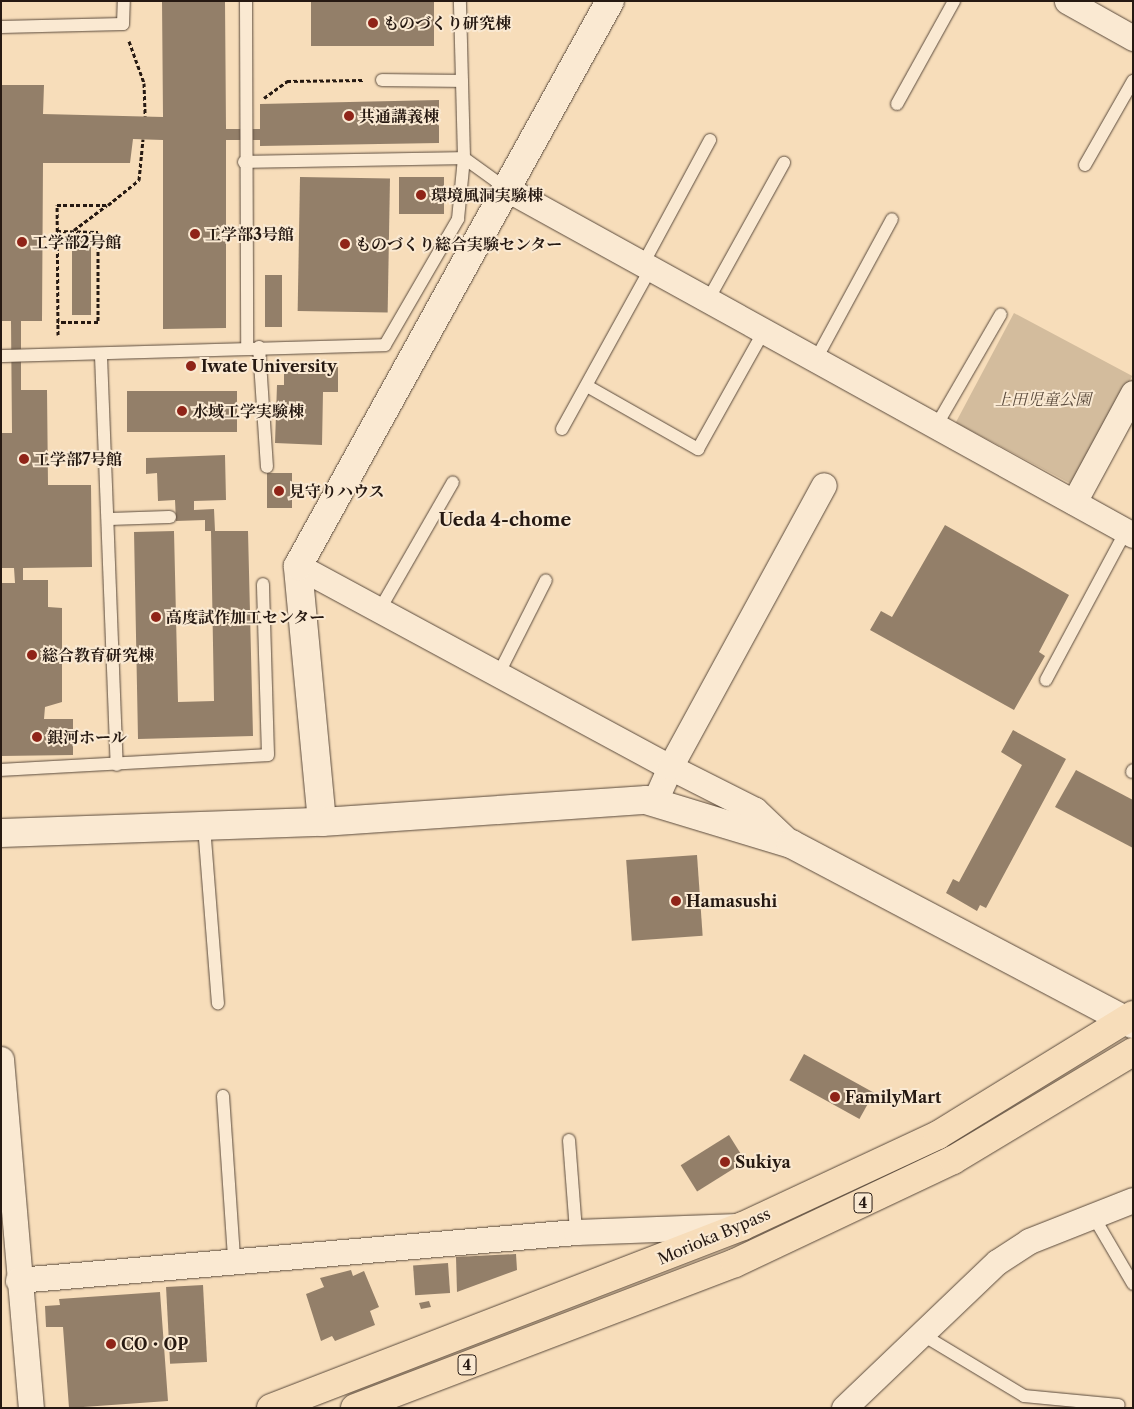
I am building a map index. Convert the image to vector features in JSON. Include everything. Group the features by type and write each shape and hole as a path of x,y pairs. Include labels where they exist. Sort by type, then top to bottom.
{"highway":[{"name":"Morioka Bypass","path":"271,1408 743,1226 938,1135 1131,1020"},
{"name":"Morioka Bypass","path":"355,1408 735,1263 953,1160 1133,1052"}],"street":[{"path":"322,822 298,566 610,1"},
{"path":"1067,1 1107,11 1133,38"},
{"path":"507,189 1130,533"},
{"path":"1074,502 1133,393"},
{"path":"654,803 670,767 824,485"},
{"path":"298,566 670,767 755,810 791,844"},
{"path":"1,833 322,822 654,803 791,844 1131,1020"},
{"path":"1,1059 18,1280 31,1408"},
{"path":"844,1408 997,1262 1029,1241 1092,1214 1133,1200"},
{"path":"18,1280 234,1259 576,1232 743,1226"}],"lane":[{"path":"1,27 123,24 124,1"},
{"path":"246,1 244,162 253,347 267,467"},
{"path":"1,356 101,356 253,347 385,345 458,219 464,158 460,1"},
{"path":"897,104 954,1"},
{"path":"382,80 462,81"},
{"path":"1085,165 1133,81"},
{"path":"562,429 587,386 710,140"},
{"path":"244,162 464,158 507,189"},
{"path":"708,300 784,163"},
{"path":"816,360 892,219"},
{"path":"936,426 1001,314"},
{"path":"587,386 698,449 764,330"},
{"path":"101,356 117,764"},
{"path":"380,609 453,482"},
{"path":"108,519 170,517"},
{"path":"1046,680 1130,533"},
{"path":"498,675 546,580"},
{"path":"1,770 268,756 263,584"},
{"path":"204,826 218,1003"},
{"path":"222,1096 234,1259"},
{"path":"569,1140 576,1232"},
{"path":"1092,1214 1133,1284"},
{"path":"922,1335 1024,1396 1030,1402 1119,1405"}],"path":[{"path":"123,24 144,83 144,116"},
{"path":"269,98 274,87 287,81 382,80"},
{"path":"74,230 139,180 143,139"},
{"path":"58,355 57,205 108,205"},
{"path":"57,231 98,232 98,322 58,322"}],"green space":[{"name":"上田児童公園","path":"1014,313 1132,376 1074,485 956,422"}],"building":[{"path":"162,1 225,1 226,129 260,129 260,104 439,100 439,143 260,146 260,140 226,140 226,328 163,329 163,140 133,139 130,163 43,163 42,321 21,321 21,390 47,390 48,485 91,485 92,567 23,568 23,580 48,580 48,607 62,608 62,702 45,707 44,719 73,719 73,755 1,756 1,583 15,583 14,568 1,568 1,433 12,433 11,321 1,321 1,85 44,85 43,114 163,117"},
{"name":"ものづくり研究棟","path":"311,1 434,1 434,46 311,46"},
{"name":"ものづくり総合実験センター","path":"300,177 390,179 388,313 298,311"},
{"name":"環境風洞実験棟","path":"399,177 444,177 444,214 399,214"},
{"path":"72,239 91,239 91,315 72,315"},
{"path":"265,275 282,275 282,327 265,327"},
{"path":"304,366 338,367 338,392 323,392 322,445 275,443 277,385 284,385 284,372 300,372"},
{"name":"水域工学実験棟","path":"127,391 237,391 237,432 127,432"},
{"name":"高度試作加工センター","path":"225,455 226,500 194,501 194,510 214,509 215,531 248,531 253,736 138,739 134,532 174,531 178,702 214,701 211,531 205,531 205,520 176,521 175,500 158,501 157,473 146,474 146,458"},
{"name":"見守りハウス","path":"267,473 292,473 292,508 267,508"},
{"path":"945,525 1069,595 1039,652 1045,656 1014,710 870,630 881,611 892,617"},
{"path":"1013,730 1066,759 986,908 980,905 977,911 946,893 953,879 959,882 1022,765 1001,752"},
{"path":"1076,770 1133,800 1133,848 1055,807"},
{"path":"697,855 703,936 632,941 626,860"},
{"path":"804,1054 874,1093 859,1119 789,1080"},
{"path":"729,1135 745,1161 697,1191 681,1165"},
{"path":"516,1254 517,1270 457,1292 456,1257"},
{"path":"448,1263 450,1293 415,1295 413,1265"},
{"path":"351,1270 353,1276 364,1271 379,1307 370,1311 375,1325 335,1341 332,1336 321,1341 306,1294 324,1287 320,1278"},
{"path":"203,1285 207,1362 170,1364 166,1287"},
{"path":"160,1292 168,1401 69,1408 63,1327 46,1327 45,1306 60,1305 59,1299"},
{"path":"429,1301 431,1307 421,1309 419,1303"}],"place":[{"name":"ものづくり研究棟","path":"373,23"},
{"name":"共通講義棟","path":"349,116"},
{"name":"環境風洞実験棟","path":"421,195"},
{"name":"工学部3号館","path":"195,234"},
{"name":"工学部2号館","path":"22,242"},
{"name":"ものづくり総合実験センター","path":"345,244"},
{"name":"Iwate University","path":"191,366"},
{"name":"水域工学実験棟","path":"182,411"},
{"name":"工学部7号館","path":"24,459"},
{"name":"見守りハウス","path":"279,491"},
{"name":"高度試作加工センター","path":"156,617"},
{"name":"総合教育研究棟","path":"32,655"},
{"name":"銀河ホール","path":"37,737"},
{"name":"Hamasushi","path":"676,901"},
{"name":"FamilyMart","path":"835,1097"},
{"name":"Sukiya","path":"725,1162"},
{"name":"CO・OP","path":"111,1344"}],"district":[{"name":"Ueda 4-chome","path":"505,520"}]}
